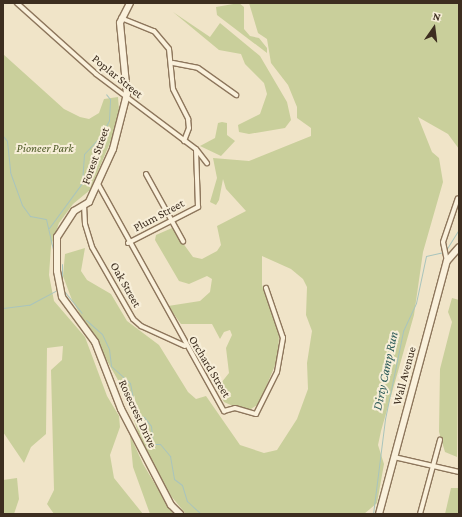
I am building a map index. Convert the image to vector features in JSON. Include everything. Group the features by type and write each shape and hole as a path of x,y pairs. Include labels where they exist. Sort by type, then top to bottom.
{"street":[{"name":"Poplar Street","path":"18,3 126,99 196,149 207,163"},
{"path":"126,99 121,18 130,3"},
{"path":"121,18 154,31 169,49 173,63 173,89 190,128 184,141"},
{"path":"173,63 198,68 236,95"},
{"name":"Forest Street","path":"80,320 62,297 57,237 66,220 84,205 98,184 126,99"},
{"name":"Plum Street","path":"128,243 172,222 198,206 196,149"},
{"path":"146,174 183,241"},
{"name":"Orchard Street","path":"98,184 128,243 185,346 224,411 235,408 256,414 269,392 284,347 266,288"},
{"path":"447,261 448,254 442,246 458,198"},
{"name":"Oak Street","path":"84,205 85,224 92,247 133,319 141,326 185,346"},
{"name":"Wall Avenue","path":"379,514 447,261 459,247"},
{"name":"Rosecrest Drive","path":"80,320 95,342 121,409 144,455 171,505 180,514"},
{"path":"420,514 440,440"},
{"path":"394,457 459,472"}],"green space":[{"path":"239,3 244,7 244,29 250,36 259,38 267,48 267,53 217,15 216,7"},
{"path":"249,3 459,3 459,149 448,134 418,117 432,152 439,158 443,182 423,252 414,315 378,445 384,464 377,503 364,514 186,514 171,496 140,439 126,394 72,300 63,276 65,254 85,248 81,271 87,280 111,294 127,321 159,345 188,392 196,399 206,396 240,445 264,453 277,450 297,419 308,389 307,363 312,331 306,315 307,287 303,279 291,269 262,256 262,285 279,334 278,358 259,404 246,412 224,402 217,388 229,373 226,348 232,335 230,330 224,332 220,339 212,324 181,324 168,306 200,301 210,292 212,279 207,276 189,284 179,281 155,240 156,235 172,228 193,257 202,259 217,251 221,245 217,226 246,211 226,189 223,179 219,200 216,205 210,202 217,178 213,158 249,161 311,136 311,128 297,118 297,107 288,85 271,63 267,39 258,33"},
{"path":"173,12 210,37 220,23 260,56 287,102 291,120 285,128 249,134 239,132 238,125 260,114 267,94 264,83 245,64 241,54 219,50"},
{"name":"Pioneer Park","path":"3,54 64,109 80,117 89,119 99,113 104,99 118,97 119,110 112,138 90,190 73,204 59,223 51,246 49,275 54,301 85,337 107,396 119,416 120,427 110,455 114,478 143,514 54,514 47,504 54,490 51,370 62,360 63,346 47,348 46,434 31,447 24,463 3,432"},
{"path":"218,123 227,123 227,135 235,141 221,156 200,146 215,138"},
{"path":"452,298 459,300 457,457 445,452 439,432 440,369 452,322 448,312"},
{"path":"130,435 143,464 173,514 150,514 133,467"},
{"path":"17,478 19,499 14,514 3,514 3,480"},
{"path":"451,488 459,488 459,514 445,514"}],"waterway":[{"path":"49,228 82,183 84,154 101,136 109,120 110,99 106,94"},
{"path":"3,136 7,141 10,172 22,205 30,216 46,219 54,255"},
{"name":"Dirty Camp Run","path":"446,250 459,229"},
{"name":"Dirty Camp Run","path":"373,514 385,419 403,331 416,303 426,256 443,252"},
{"path":"62,264 62,284"},
{"path":"3,308 29,305 55,291"},
{"path":"64,291 82,313"},
{"path":"86,320 102,334 109,349 111,366 130,383 136,414 144,417 151,426 153,444 160,444 170,456 174,479 182,485 187,501 201,514"}]}
